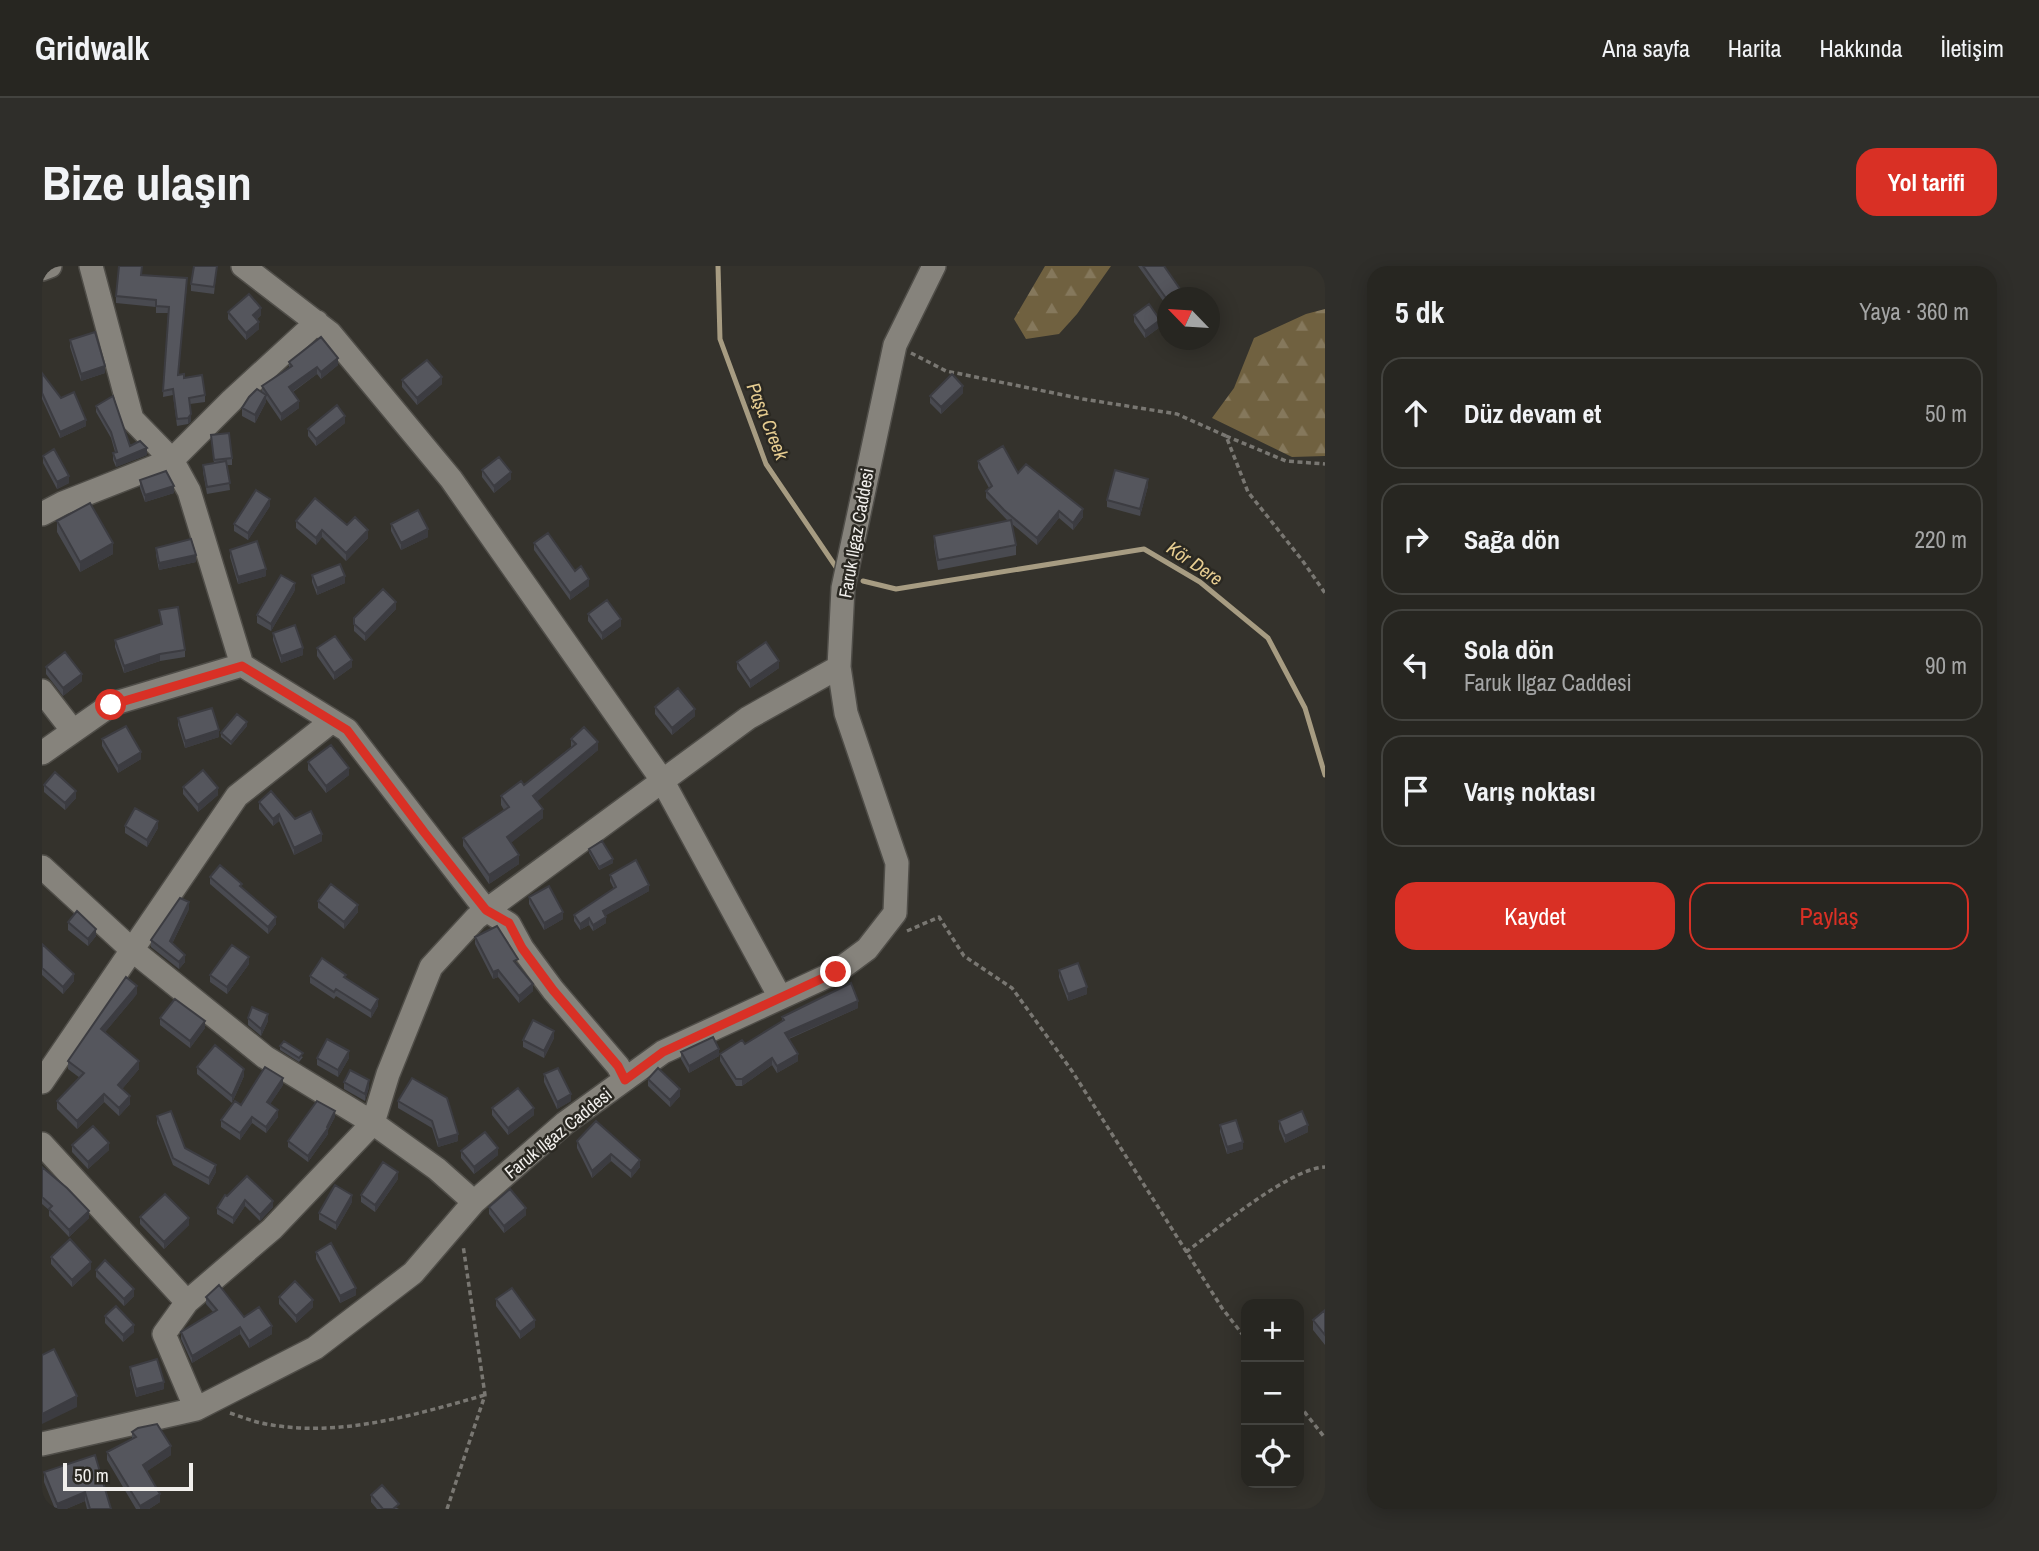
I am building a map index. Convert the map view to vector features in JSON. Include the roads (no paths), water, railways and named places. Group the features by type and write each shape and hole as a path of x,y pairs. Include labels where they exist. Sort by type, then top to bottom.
{"street":[{"path":"42,269 50,266"},
{"path":"91,266 132,419 172,460 189,491 242,666 347,730 486,910 509,923 522,948 553,990 618,1066 625,1080"},
{"path":"243,266 330,333 451,479 662,780 780,997"},
{"name":"Faruk Ilgaz Caddesi","path":"42,1444 200,1407 315,1348 413,1273 467,1211 565,1123 663,1052 836,972 867,948 895,913 897,863 846,713 839,667 843,588 895,345 934,266"},
{"path":"42,514 63,503 172,460 317,322"},
{"path":"42,753 111,705 242,666"},
{"path":"200,1407 164,1334 187,1302 272,1229 373,1123 388,1074 431,967 476,918 662,780 748,718 839,667"},
{"path":"42,691 73,731"},
{"path":"42,1082 237,796 332,721"},
{"path":"42,867 131,950 265,1058 373,1123 438,1169 467,1211"},
{"path":"42,1144 187,1302"}],"waterway":[{"name":"Paşa Creek","path":"718,266 720,339 766,464 838,570"},
{"name":"Kör Dere","path":"863,581 896,589 1144,549 1200,582 1268,638 1305,708 1325,775"}]}
